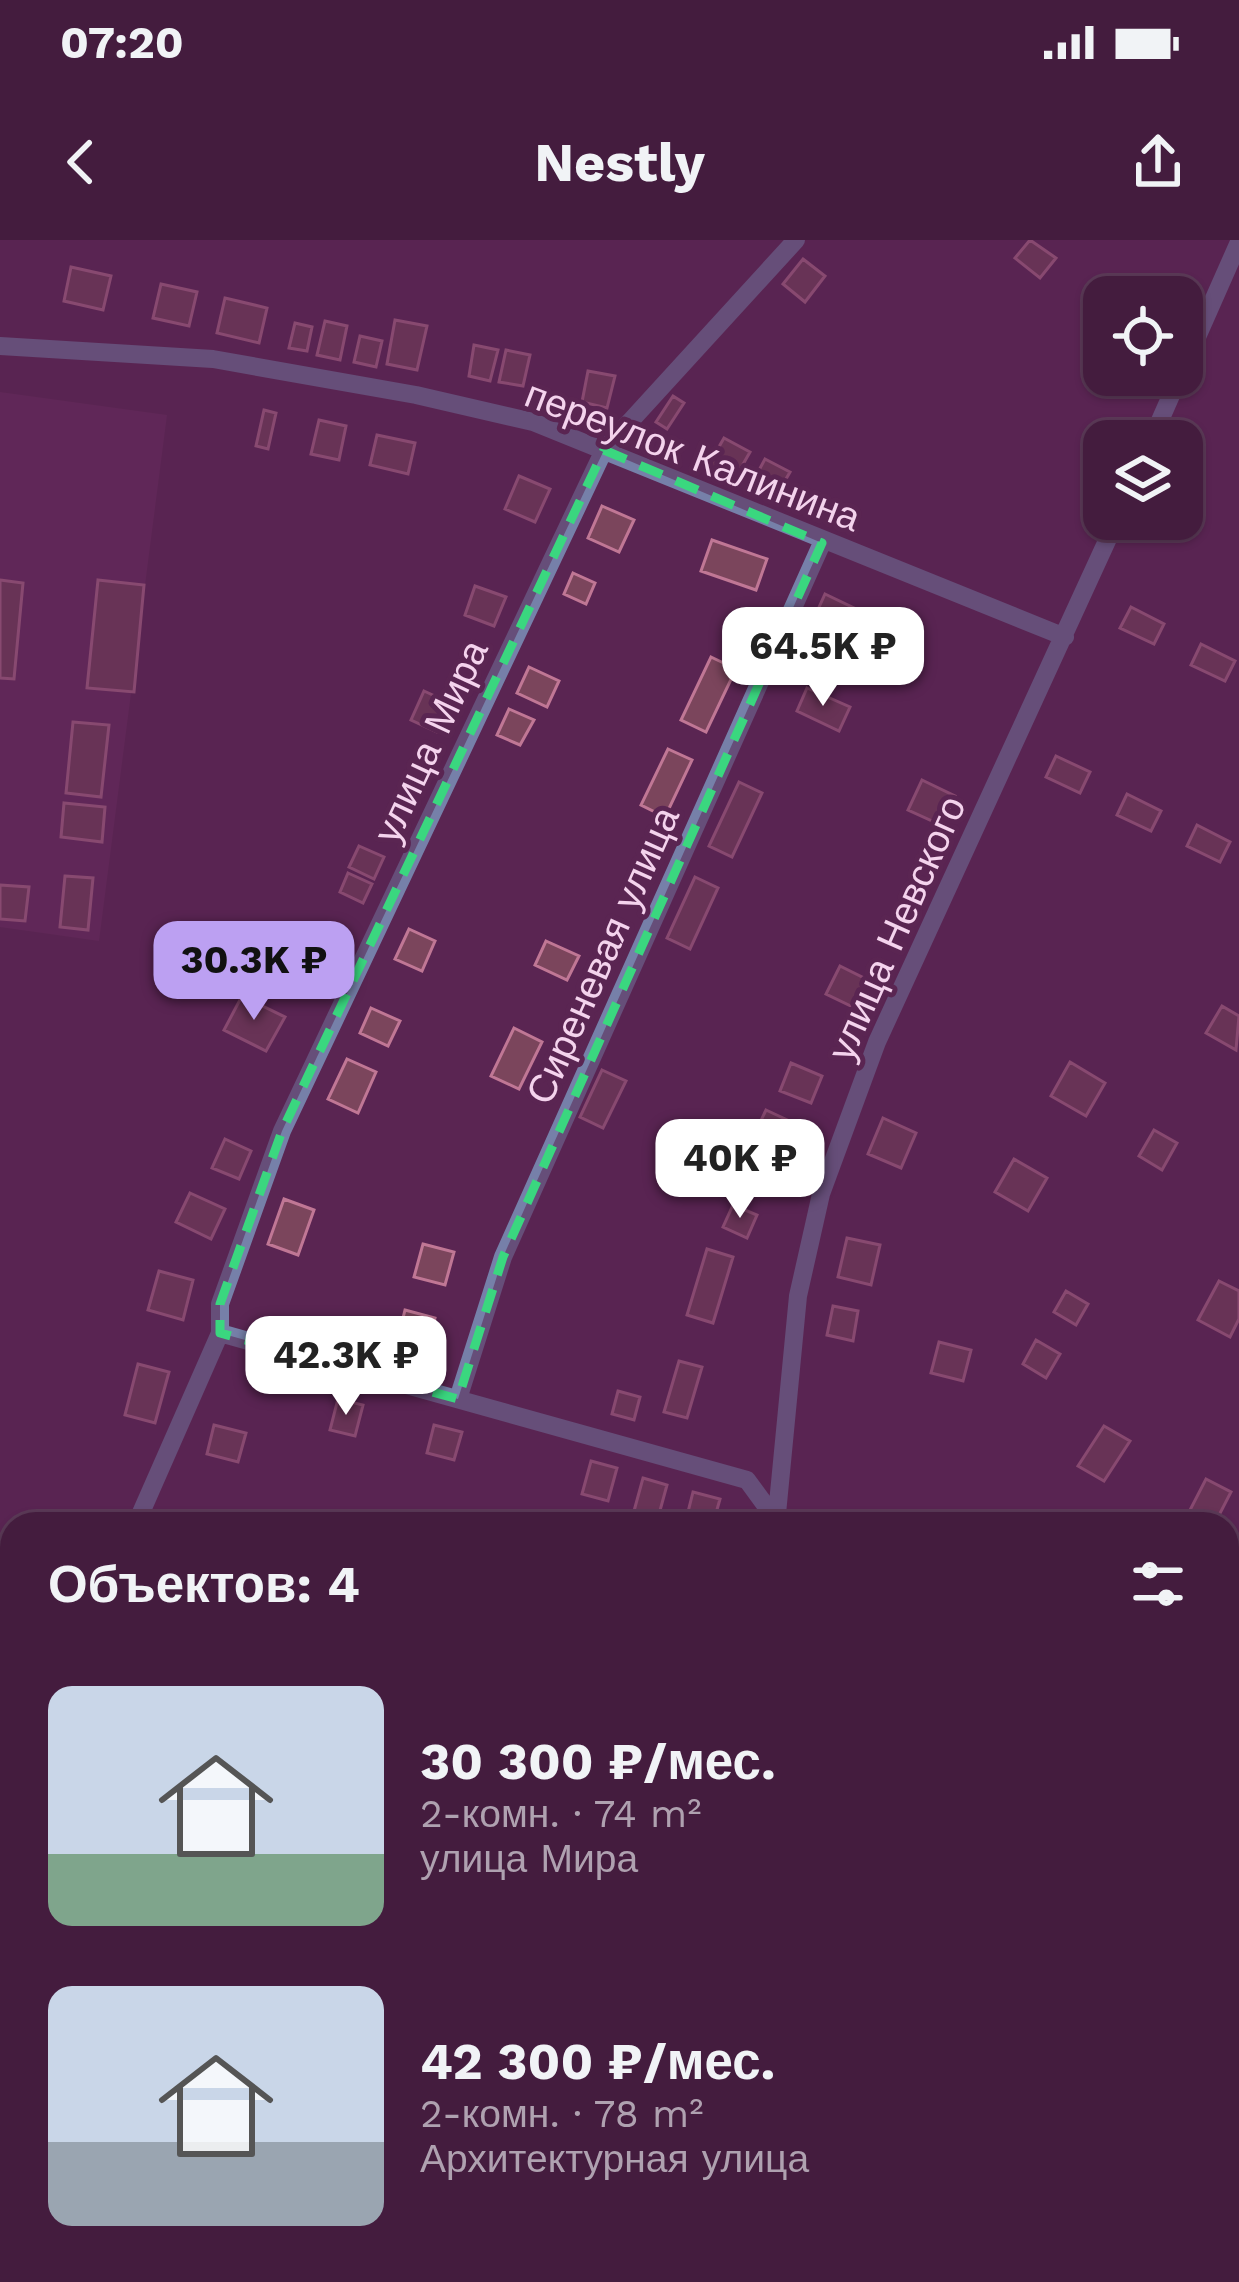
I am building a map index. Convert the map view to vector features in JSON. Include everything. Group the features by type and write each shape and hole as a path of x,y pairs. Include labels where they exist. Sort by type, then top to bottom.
{"street":[{"name":"улица Мира","path":"141,1512 220,1333 220,1304 282,1131 604,451 796,240"},
{"path":"1203,323 1239,242"},
{"name":"переулок Калинина","path":"0,346 213,359 435,399 533,422 822,543 959,591 1065,637"},
{"name":"улица Невского","path":"778,1512 798,1296 821,1194 877,1042 1108,540"},
{"name":"Сиреневая улица","path":"458,1399 503,1257 822,543"},
{"path":"220,1333 747,1480 769,1512"}],"highlighted area":[{"path":"604,450 822,543 503,1257 458,1399 220,1333 220,1304 282,1131"}],"shaded area":[{"path":"0,392 167,415 99,941 0,927"}],"building":[{"path":"1030,240 1056,258 1040,278 1015,258"},
{"path":"803,259 825,276 805,302 783,284"},
{"path":"71,267 111,276 103,310 64,301"},
{"path":"161,284 197,292 189,326 153,318"},
{"path":"225,298 267,308 259,343 217,333"},
{"path":"395,320 427,326 417,370 387,364"},
{"path":"325,321 347,326 340,360 317,355"},
{"path":"295,323 312,327 307,351 289,348"},
{"path":"360,336 382,341 376,367 354,362"},
{"path":"474,345 498,350 490,381 469,376"},
{"path":"506,350 530,355 523,386 499,382"},
{"path":"588,371 615,376 607,408 582,402"},
{"path":"673,396 684,403 667,429 656,422"},
{"path":"264,410 276,413 268,449 256,446"},
{"path":"319,420 346,426 339,460 311,454"},
{"path":"377,435 415,443 408,474 370,465"},
{"path":"724,438 750,452 734,480 708,466"},
{"path":"765,459 790,472 775,498 751,485"},
{"path":"519,476 550,489 535,522 505,509"},
{"path":"602,506 634,520 619,552 588,538"},
{"path":"712,540 767,559 756,590 701,571"},
{"path":"573,573 595,583 586,604 564,594"},
{"path":"0,580 23,583 14,679 0,678"},
{"path":"98,580 144,585 134,692 87,688"},
{"path":"475,586 506,597 494,626 465,615"},
{"path":"825,594 854,608 839,639 811,625"},
{"path":"1131,607 1164,624 1154,644 1120,628"},
{"path":"813,635 841,648 829,673 802,660"},
{"path":"1201,644 1235,661 1225,681 1191,665"},
{"path":"711,657 736,669 706,732 681,720"},
{"path":"529,667 559,681 547,707 517,693"},
{"path":"807,688 850,707 839,731 797,711"},
{"path":"424,691 450,703 437,732 411,720"},
{"path":"509,709 534,720 520,745 497,735"},
{"path":"73,722 109,725 101,797 66,793"},
{"path":"668,749 692,760 665,817 641,805"},
{"path":"1056,756 1090,772 1080,793 1046,777"},
{"path":"922,780 955,796 941,825 908,810"},
{"path":"739,782 762,793 732,857 709,846"},
{"path":"1127,794 1161,811 1151,831 1117,815"},
{"path":"64,803 105,807 102,842 61,837"},
{"path":"1197,825 1230,842 1220,862 1187,846"},
{"path":"359,846 384,857 374,879 349,867"},
{"path":"348,873 372,884 363,903 340,892"},
{"path":"65,876 93,878 88,930 60,927"},
{"path":"695,877 718,888 690,949 667,938"},
{"path":"0,885 29,887 25,921 0,919"},
{"path":"409,929 435,941 422,971 395,959"},
{"path":"546,941 579,956 567,980 535,965"},
{"path":"840,966 868,980 855,1008 826,994"},
{"path":"242,996 285,1017 266,1051 224,1030"},
{"path":"1222,1006 1239,1016 1236,1050 1206,1033"},
{"path":"371,1008 400,1021 388,1046 360,1033"},
{"path":"514,1028 542,1042 519,1089 491,1076"},
{"path":"347,1059 376,1072 358,1113 328,1099"},
{"path":"1070,1062 1105,1083 1086,1116 1051,1096"},
{"path":"791,1063 822,1076 811,1103 780,1091"},
{"path":"602,1070 626,1081 603,1128 580,1117"},
{"path":"766,1110 798,1125 787,1150 754,1135"},
{"path":"883,1118 916,1133 901,1168 868,1154"},
{"path":"1154,1130 1177,1143 1162,1170 1139,1156"},
{"path":"225,1139 251,1151 239,1179 212,1168"},
{"path":"1014,1159 1047,1178 1028,1211 995,1192"},
{"path":"190,1193 225,1209 211,1239 176,1222"},
{"path":"284,1199 314,1210 298,1255 268,1244"},
{"path":"733,1205 757,1215 747,1238 723,1227"},
{"path":"847,1238 880,1245 871,1285 838,1277"},
{"path":"423,1244 454,1252 445,1285 414,1277"},
{"path":"707,1249 733,1257 713,1323 687,1315"},
{"path":"159,1271 193,1280 183,1320 148,1310"},
{"path":"1219,1281 1239,1291 1239,1319 1230,1337 1198,1320"},
{"path":"1066,1291 1088,1304 1076,1325 1054,1312"},
{"path":"833,1306 858,1311 853,1341 827,1335"},
{"path":"405,1310 435,1318 429,1342 399,1334"},
{"path":"1036,1340 1060,1354 1046,1378 1023,1364"},
{"path":"939,1342 971,1350 963,1381 931,1373"},
{"path":"679,1361 702,1367 687,1418 664,1412"},
{"path":"138,1364 169,1372 155,1423 125,1415"},
{"path":"618,1391 640,1397 634,1420 612,1414"},
{"path":"338,1399 363,1405 355,1436 330,1430"},
{"path":"214,1425 246,1433 238,1462 207,1454"},
{"path":"434,1425 462,1432 454,1460 427,1453"},
{"path":"1104,1426 1130,1441 1104,1481 1078,1466"},
{"path":"591,1461 617,1468 608,1501 582,1494"},
{"path":"643,1478 667,1485 660,1512 634,1511"},
{"path":"1206,1479 1231,1492 1221,1512 1190,1510"},
{"path":"693,1492 720,1499 716,1512 688,1512"}]}
